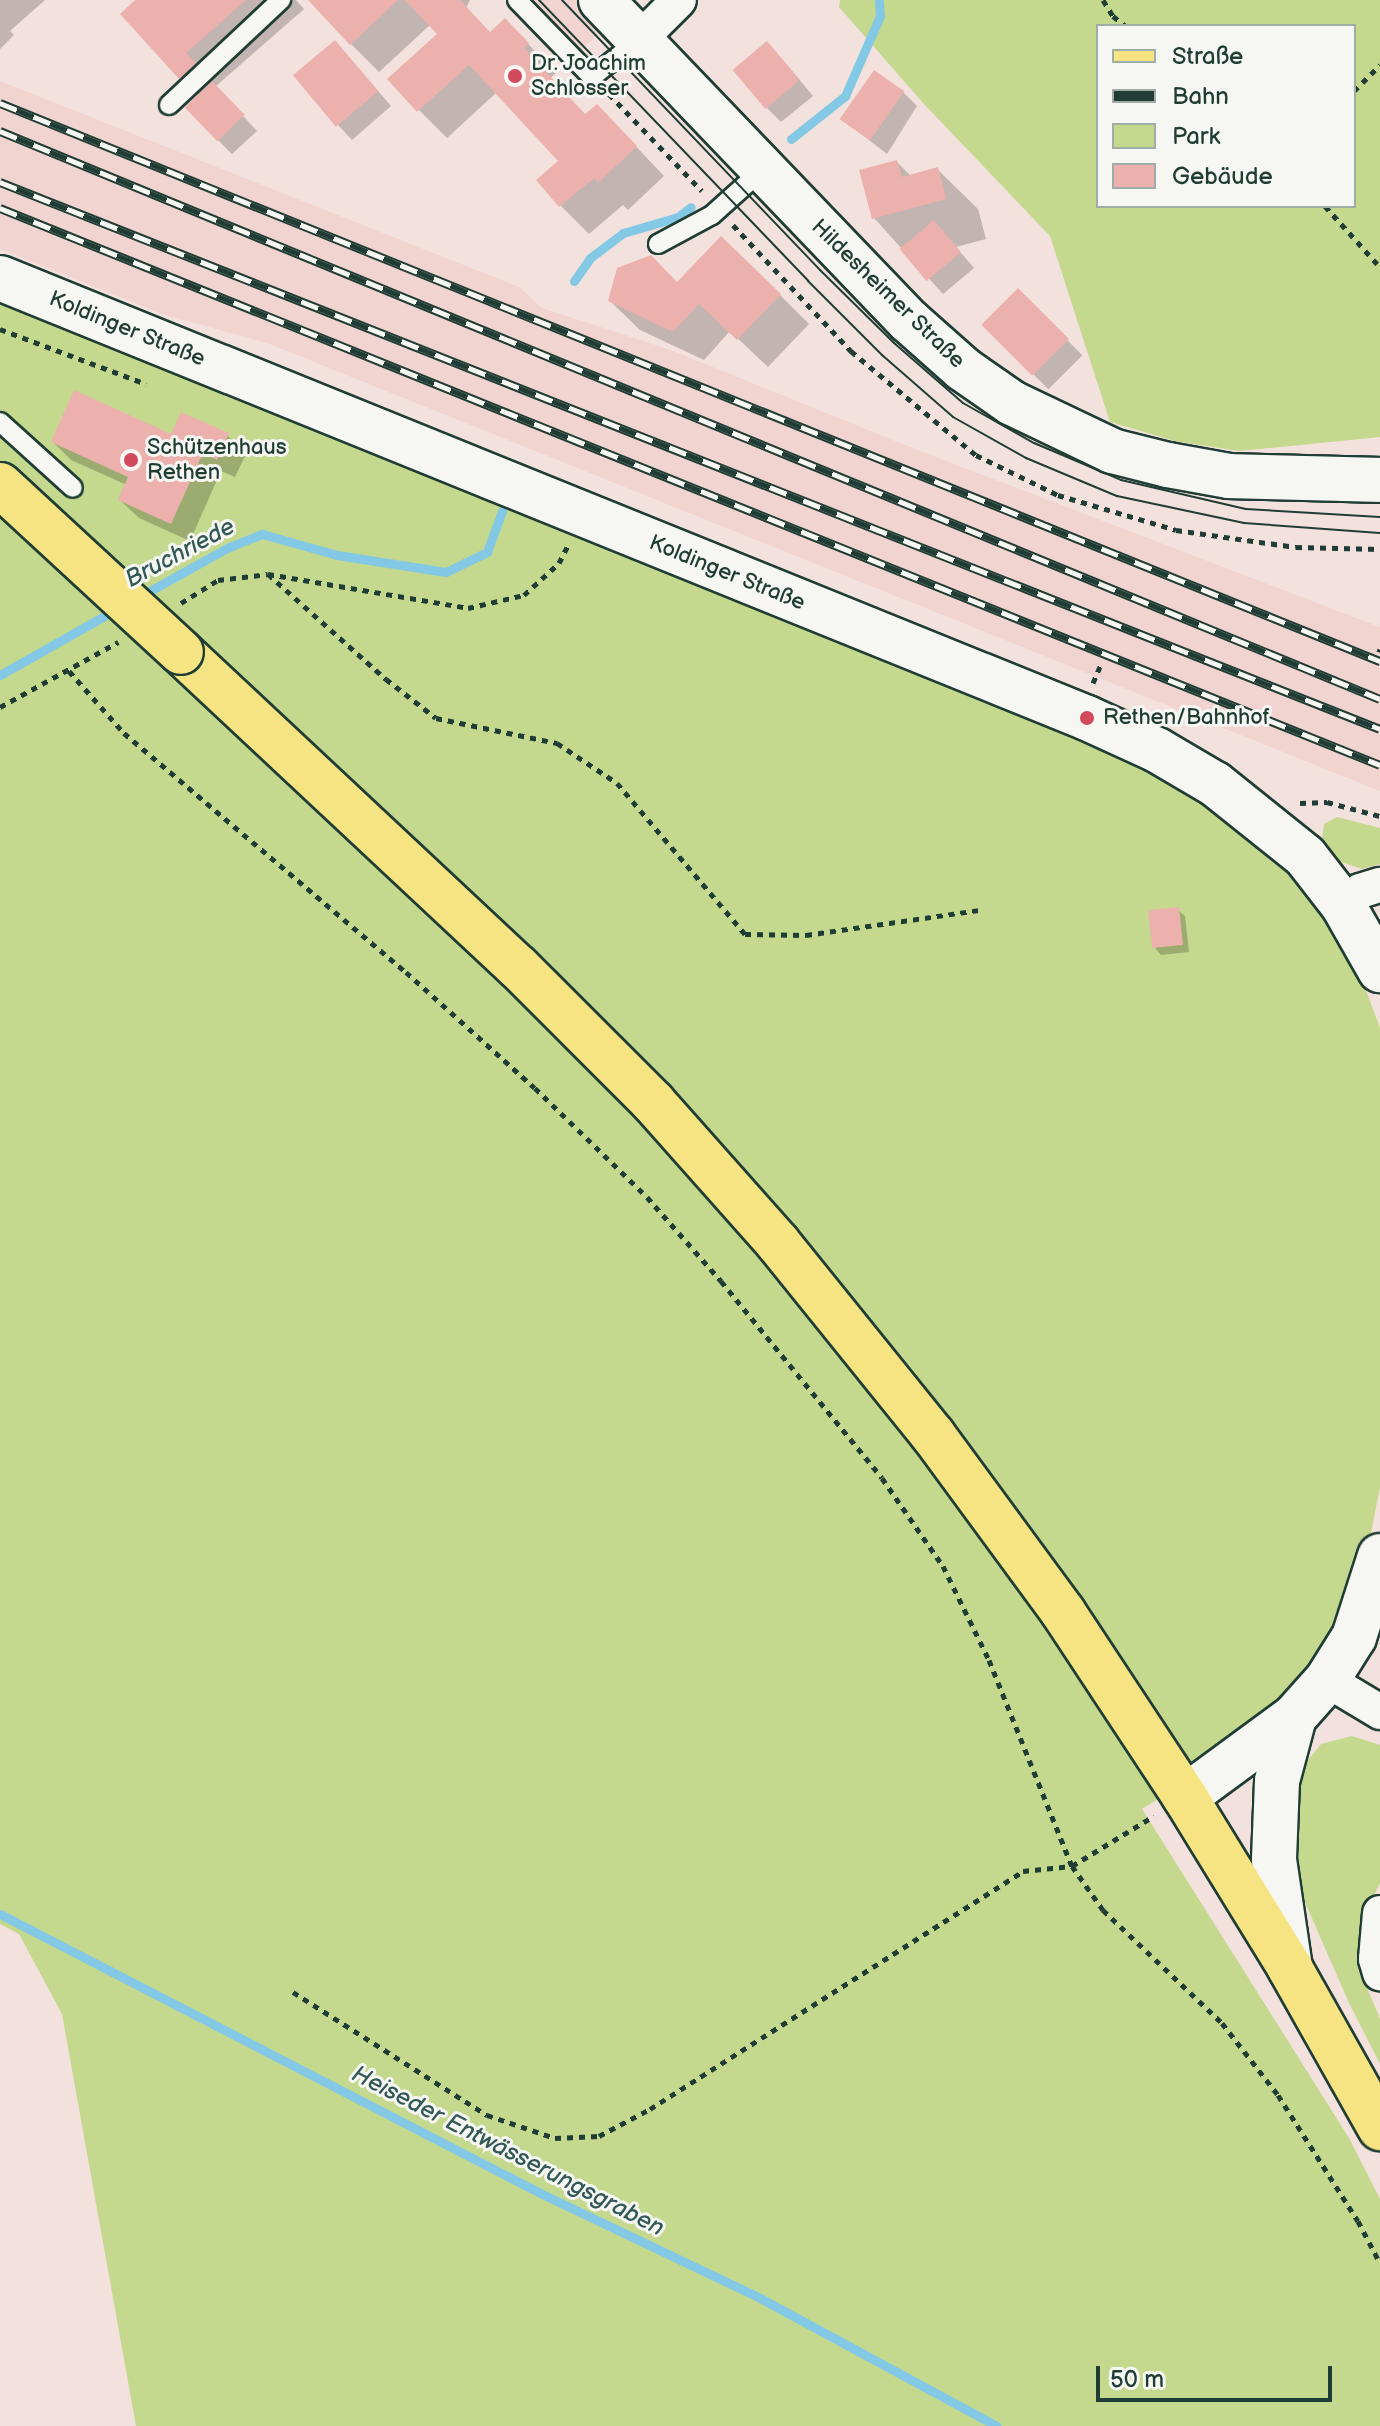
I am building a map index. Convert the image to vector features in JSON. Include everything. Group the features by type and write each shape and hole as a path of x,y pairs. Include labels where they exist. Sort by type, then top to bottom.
{"main road":[{"path":"0,485 518,967 653,1102 778,1243 970,1485 1063,1612 1185,1797 1290,1968 1380,2128"}],"street":[{"name":"Hildesheimer Straße","path":"601,0 909,321 963,369 1012,403 1112,451 1229,476 1380,480"},
{"path":"640,39 679,0"},
{"name":"Koldinger Straße","path":"0,278 1087,718 1157,750 1215,784 1305,856 1362,895 1380,970"},
{"path":"1185,1797 1294,1717 1327,1680 1354,1637 1380,1556"},
{"path":"1327,1680 1380,1712"},
{"path":"1290,1968 1274,1859 1277,1781 1294,1717"},
{"path":"1380,1913 1376,1959 1380,1973"}],"lane":[{"path":"169,105 281,0"},
{"path":"517,0 592,77 640,39"},
{"path":"658,244 712,215 763,169"},
{"path":"0,422 73,488"}],"path":[{"path":"1103,0 1113,16 1123,24"},
{"path":"1356,89 1380,65"},
{"path":"1327,208 1380,267"},
{"path":"0,329 146,384"},
{"path":"583,515 559,563 524,595 468,608 268,574 386,679 436,718 557,743 617,783 745,934 806,935 980,910"},
{"path":"1296,547 1380,549"},
{"path":"1095,677 1102,662"},
{"path":"0,707 69,671 124,733 417,982 535,1088 647,1197 721,1281 882,1478 943,1566 989,1660 1072,1866 1103,1910 1222,2023 1278,2095 1358,2221 1380,2263"},
{"path":"1262,819 1277,803 1327,802 1380,816"},
{"path":"293,1992 487,2115 555,2138 599,2136 650,2109 1023,1871 1072,1866 1185,1797"}],"shaded area":[{"path":"532,0 579,0 606,27 581,50"},
{"path":"0,81 519,287 542,308 668,349 915,449 1380,627 1380,791 267,343 162,314 0,249"}],"green space":[{"path":"840,0 1380,0 1380,437 1239,451 1175,441 1110,422 1050,236 924,104 839,7"},
{"path":"0,302 1114,737 1302,871 1353,955 1380,1028 1380,1487 1365,1564 1316,1674 1207,1769 1142,1809 1349,2138 1380,2199 1380,2426 136,2426 62,2014 19,1934 0,1924"},
{"path":"1337,817 1380,828 1380,864 1362,869 1338,861 1321,845 1324,824"},
{"path":"1352,1736 1380,1745 1380,1883 1365,1914 1358,1942 1360,1971 1380,2019 1380,2064 1349,2003 1294,1877 1289,1795 1303,1766 1321,1744"}],"building":[{"path":"135,0 246,0 186,53 196,63 179,79 120,14"},
{"path":"308,0 398,0 350,45"},
{"path":"405,0 460,0 490,32 505,18 529,43 524,48 585,114 597,104 637,146 598,183 594,178 559,207 536,180 558,161 469,65 417,112 387,79 437,34"},
{"path":"335,40 378,91 336,127 293,75"},
{"path":"767,41 800,80 765,109 733,70"},
{"path":"874,70 904,91 870,140 840,119"},
{"path":"212,81 245,115 217,141 185,107"},
{"path":"897,160 902,177 938,167 946,199 872,219 859,170"},
{"path":"934,220 961,252 927,281 900,249"},
{"path":"721,236 781,294 737,340 699,304 673,332 608,301 617,268 651,255 677,282"},
{"path":"1018,288 1069,339 1032,376 981,325"},
{"name":"Schützenhaus Rethen","path":"74,390 171,434 181,412 229,433 217,460 203,453 171,524 118,500 128,477 51,442"},
{"path":"1179,907 1183,945 1152,948 1148,910"}],"waterway":[{"name":"Bruchriede","path":"791,139 845,96 880,16 879,0"},
{"name":"Bruchriede","path":"574,281 590,258 623,233 678,217 691,207"},
{"name":"Bruchriede","path":"139,597 227,548 262,534 337,555 446,572 487,552 502,511"},
{"name":"Bruchriede","path":"0,675 115,610"},
{"name":"Heiseder Entwässerungsgraben","path":"0,1914 540,2193 760,2298 997,2426"}],"tram line":[{"path":"539,0 808,281 882,355 953,417 1026,458 1117,496 1244,523 1380,533"},
{"path":"562,0 820,270 894,343 963,403 1034,443 1121,480 1246,509 1380,517"}],"railway":[{"path":"0,103 1380,661"},
{"path":"0,131 1380,699"},
{"path":"0,182 1380,729"},
{"path":"0,208 1380,765"}],"place":[{"name":"Dr. Joachim Schlosser","path":"515,76"},
{"name":"Schützenhaus Rethen","path":"131,460"},
{"name":"Rethen/Bahnhof","path":"1087,718"}]}
